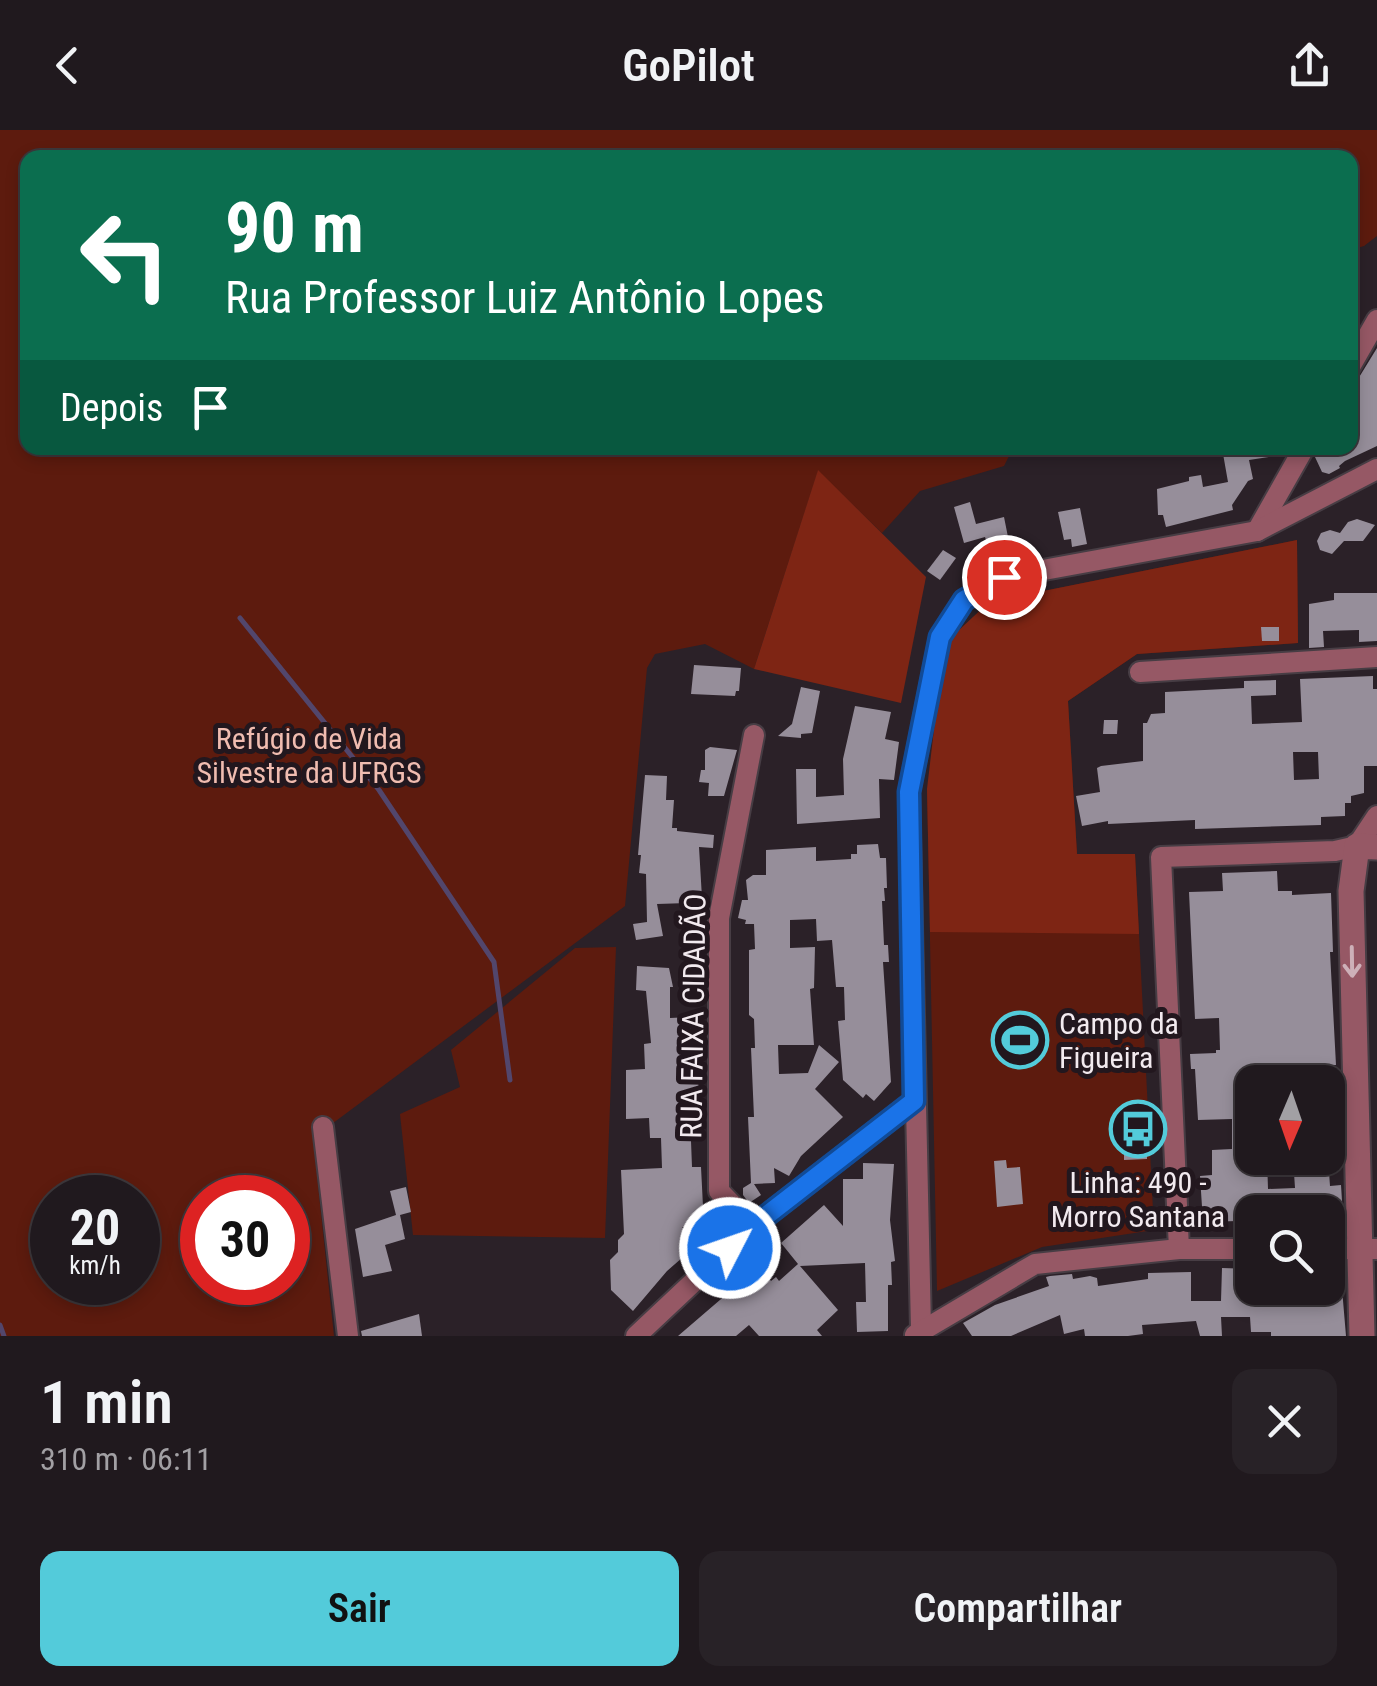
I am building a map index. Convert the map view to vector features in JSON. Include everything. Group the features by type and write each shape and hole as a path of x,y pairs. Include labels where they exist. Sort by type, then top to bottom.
{"street":[{"path":"1358,353 1377,320"},
{"path":"1256,530 1300,455"},
{"path":"1235,1249 1179,1249 1035,1264 917,1333 909,792 940,637 964,600 1004,577 1256,530 1377,469"},
{"path":"1140,672 1377,658"},
{"name":"RUA FAIXA CIDADÃO","path":"753,1226 720,1191 719,918 754,736"},
{"path":"1179,1249 1161,857 1366,845 1351,891 1365,1052 1369,1249 1362,1336"},
{"path":"636,1336 753,1226 914,1101"},
{"path":"323,1126 348,1336"}],"green space":[{"name":"Refúgio de Vida Silvestre da UFRGS","path":"0,130 1377,130 1377,236 1358,248 1358,150 20,150 20,455 1010,455 1004,466 920,491 882,533 818,471 754,669 705,644 655,654 647,668 625,906 313,1138 334,1336 0,1336"},
{"path":"1297,540 1298,643 1137,654 1068,701 1077,854 1135,854 1154,1230 1042,1247 937,1291 927,789 989,602"},
{"path":"616,947 605,1238 413,1235 400,1114 460,1087 451,1050 575,948"}],"shaded area":[{"path":"818,470 926,577 901,703 754,669"},
{"path":"1297,540 1298,643 1137,654 1068,701 1077,854 1135,854 1139,934 930,932 927,789 944,644 989,602"}],"building":[{"path":"1377,348 1377,446 1358,455 1358,379"},
{"path":"1223,455 1283,455 1249,460 1253,479 1232,505 1233,510 1166,527 1163,515 1158,515 1157,489 1201,475 1203,487 1228,482"},
{"path":"1358,455 1329,474 1322,472 1315,457"},
{"path":"970,502 976,524 1004,517 1009,542 988,546 985,537 964,543 954,507"},
{"path":"1080,508 1087,544 1072,547 1071,539 1064,540 1058,512"},
{"path":"1357,519 1375,525 1363,541 1344,541 1332,554 1320,550 1317,541 1321,533 1340,533 1348,522"},
{"path":"943,550 956,558 940,580 927,571"},
{"path":"1334,593 1377,593 1377,641 1359,642 1359,630 1323,631 1324,647 1309,648 1309,604 1334,600"},
{"path":"1261,627 1279,627 1279,641 1262,641"},
{"path":"694,665 741,668 739,691 735,696 691,694"},
{"path":"1373,676 1373,689 1377,689 1377,766 1364,766 1364,793 1351,796 1351,803 1345,803 1345,816 1321,817 1321,825 1195,829 1195,820 1108,821 1082,826 1076,796 1100,792 1097,768 1143,761 1143,723 1151,714 1165,713 1165,692 1244,688 1244,681 1276,680 1276,695 1251,696 1252,724 1302,722 1300,679","holes":["1293,752 1318,752 1319,779 1294,780"]},
{"path":"801,687 820,691 812,733 801,734 801,738 778,736 792,724"},
{"path":"855,706 891,712 885,739 899,742 894,780 879,779 880,818 797,824 796,769 816,769 816,797 844,795 843,759"},
{"path":"1104,720 1118,720 1117,734 1103,734"},
{"path":"705,750 737,750 724,796 708,796 709,783 699,782 701,770 705,770"},
{"path":"645,775 667,776 666,800 674,800 672,828 714,835 713,848 699,847 703,915 703,936 698,936 700,956 686,958 688,903 657,904 663,936 636,940 633,924 647,922 646,874 639,873 638,855"},
{"path":"878,844 880,858 886,858 887,888 882,901 884,945 888,945 889,962 883,962 891,1082 874,1101 866,1094 863,1098 843,1080 838,1021 845,1020 844,987 836,987 832,940 817,941 816,919 790,920 790,948 815,947 814,988 810,989 814,1045 778,1045 779,1074 808,1073 819,1045 839,1062 815,1089 843,1117 801,1156 789,1176 774,1168 775,1183 754,1184 761,1195 749,1203 743,1188 751,1183 748,1117 754,1117 751,1048 755,1048 754,1019 749,1015 749,950 755,949 754,924 745,924 746,920 738,918 742,900 748,900 746,880 753,875 766,875 766,850 816,847 816,861 851,859 851,854 857,854 857,845"},
{"path":"1277,871 1278,891 1292,891 1292,895 1331,893 1336,1065 1235,1065 1235,1175 1268,1175 1268,1189 1295,1188 1294,1175 1329,1175 1330,1186 1341,1185 1342,1195 1235,1195 1235,1221 1203,1222 1200,1176 1212,1175 1212,1150 1232,1149 1232,1119 1198,1120 1195,1069 1191,1069 1190,1054 1220,1050 1219,1018 1195,1019 1189,892 1223,891 1222,873"},
{"path":"637,966 669,968 673,987 670,1018 691,1017 699,1090 697,1116 703,1116 705,1130 698,1130 698,1141 691,1141 692,1167 701,1167 704,1226 682,1227 698,1244 667,1271 633,1311 611,1290 610,1260 618,1252 618,1240 624,1234 621,1170 662,1168 661,1138 650,1138 649,1118 626,1119 626,1070 645,1069 644,1044 651,1043 646,991 636,990"},
{"path":"1124,1135 1147,1136 1147,1159 1124,1160"},
{"path":"1006,1160 1007,1168 1020,1167 1023,1204 997,1207 994,1161"},
{"path":"863,1163 894,1164 890,1220 895,1261 891,1262 892,1285 888,1285 888,1331 857,1332 856,1302 866,1302 865,1263 800,1266 838,1310 817,1330 822,1336 759,1336 749,1325 736,1336 678,1336 742,1281 763,1271 771,1281 776,1277 779,1281 798,1264 781,1243 824,1205 843,1226 843,1179 863,1179"},
{"path":"406,1187 411,1212 400,1215 405,1239 385,1245 392,1271 363,1277 355,1229 396,1215 390,1191"},
{"path":"1222,1268 1235,1268 1235,1305 1343,1305 1346,1336 1271,1336 1271,1332 1251,1332 1250,1317 1221,1317 1222,1336 1200,1336 1196,1321 1142,1325 1143,1334 1128,1336 1085,1336 1084,1329 1064,1334 1060,1315 1011,1336 972,1336 963,1323 995,1305 1049,1286 1046,1277 1072,1274 1073,1279 1097,1278 1098,1286 1148,1279 1148,1273 1191,1272 1191,1301 1221,1301"},
{"path":"419,1314 422,1336 362,1336 361,1331"}],"waterway":[{"path":"240,618 379,790 494,962 510,1080"},
{"path":"0,1325 4,1336"}],"place":[{"name":"Campo da Figueira","path":"1020,1040"},
{"name":"Linha: 490 - Morro Santana","path":"1138,1129"}],"route":[{"path":"730,1248 914,1101 909,792 940,637 964,600 1004,577"}]}
